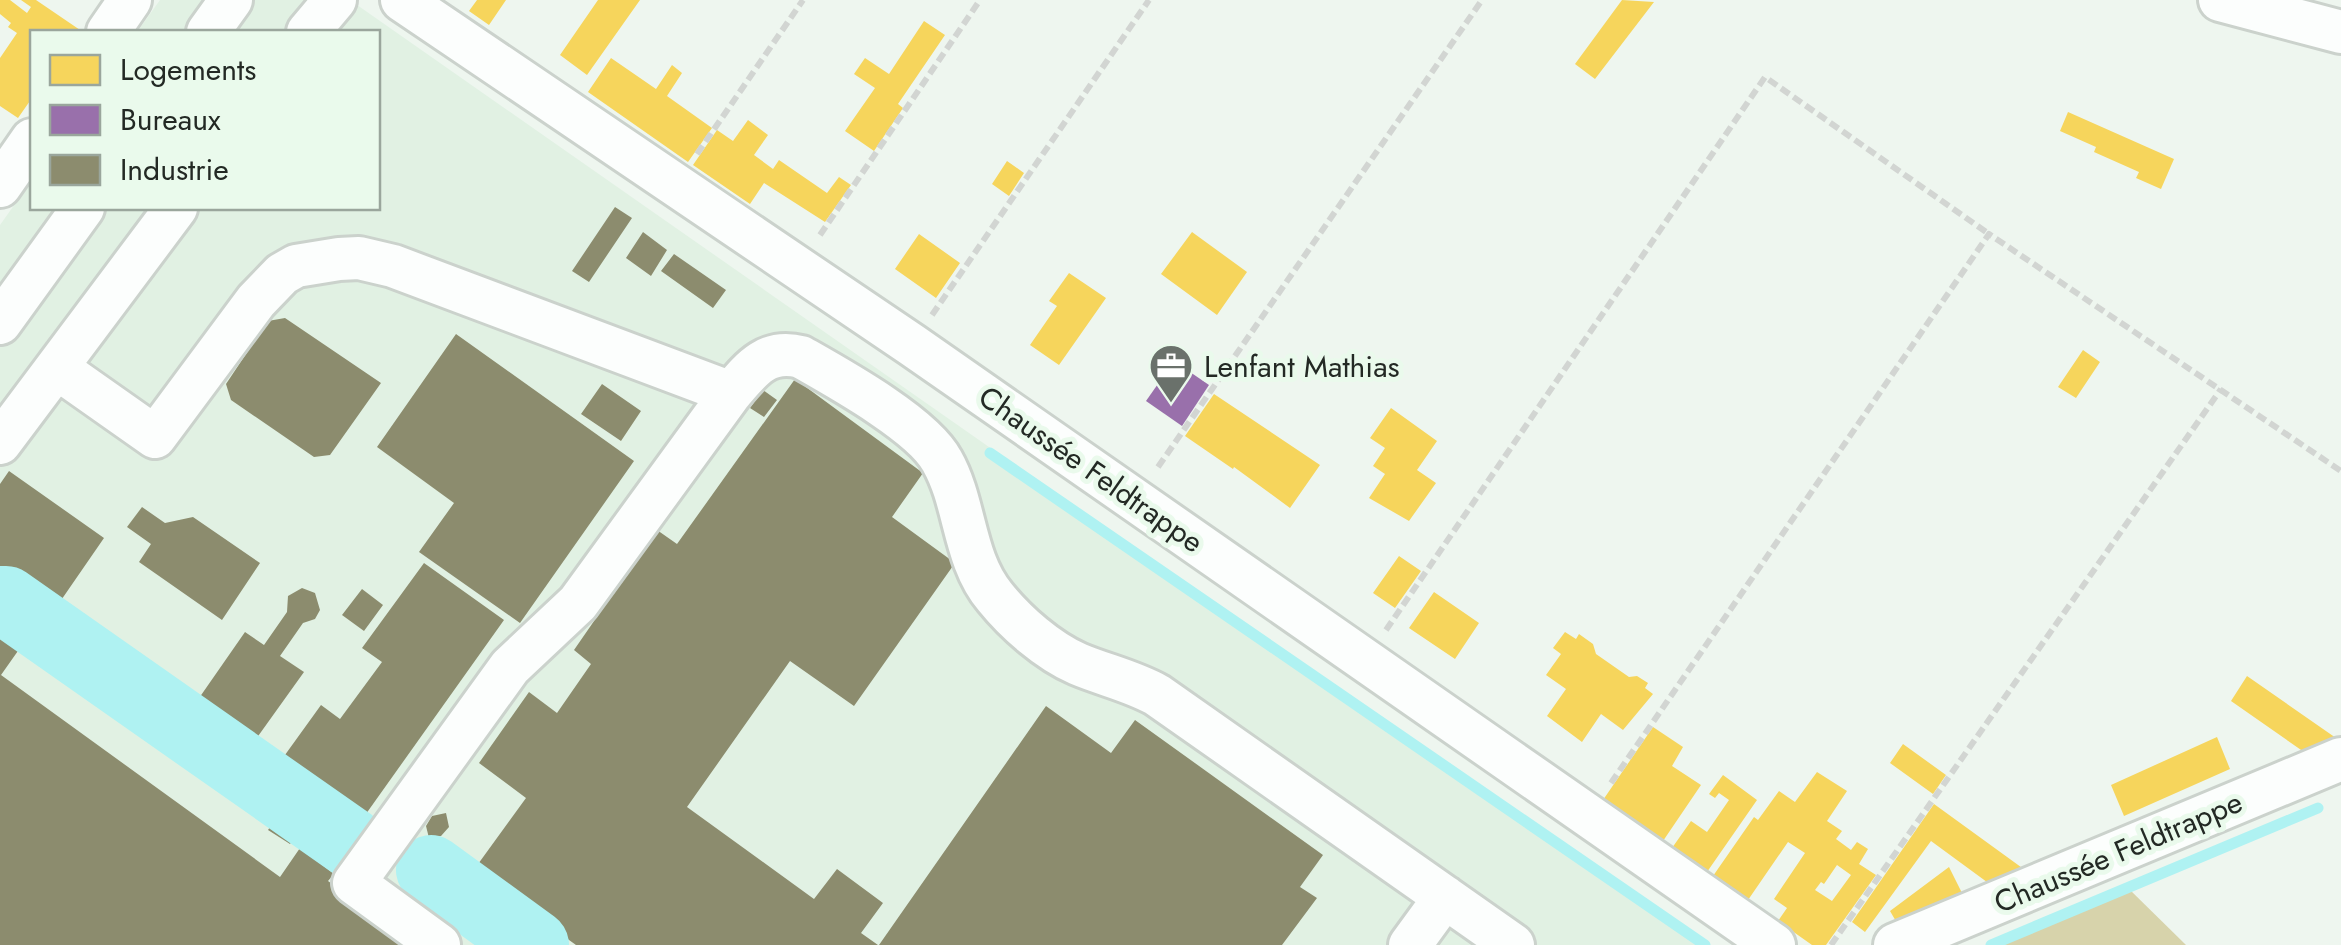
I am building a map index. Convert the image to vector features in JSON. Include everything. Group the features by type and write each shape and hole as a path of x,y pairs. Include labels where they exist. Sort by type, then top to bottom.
{"street":[{"path":"109,30 130,0"},
{"path":"209,30 231,0"},
{"path":"310,30 335,0"},
{"name":"Chaussée Feldtrappe","path":"402,0 462,15 676,184 1774,945"},
{"path":"2220,0 2341,32"},
{"path":"0,186 30,143"},
{"path":"0,324 82,210"},
{"path":"0,443 175,210"},
{"path":"57,368 155,437 268,284 296,266 359,258 393,266 731,393"},
{"path":"440,945 354,883 510,668 578,603 731,393 764,359 789,354 812,363 913,429 943,462 985,584 1010,614 1059,654 1157,695 1512,945"},
{"name":"Chaussée Feldtrappe","path":"1896,945 2341,758"},
{"path":"1410,945 1445,898"}],"path":[{"path":"676,184 804,0"},
{"path":"798,267 980,0"},
{"path":"912,344 1149,0"},
{"path":"1136,500 1482,0"},
{"path":"1366,660 1766,77 1989,234 2341,471"},
{"path":"1587,816 1989,234"},
{"path":"1831,945 2221,389"}],"shaded area":[{"path":"160,0 350,0 1701,945 0,945 0,225 30,183 30,210 380,210 380,30 138,30"},
{"path":"2128,888 2186,945 1991,945"}],"building: Logements":[{"path":"0,0 10,0 27,13 31,7 21,0 36,0 80,30 30,30 30,101 18,118 0,106 0,58 17,33 0,14"},
{"path":"477,0 506,0 489,25 469,11"},
{"path":"598,0 640,0 587,75 560,55"},
{"path":"1622,0 1654,2 1595,79 1575,64"},
{"path":"924,21 945,35 898,104 903,108 874,151 845,131 875,88 854,74 865,58 889,74"},
{"path":"611,58 656,89 672,65 682,73 667,96 712,128 688,162 588,92"},
{"path":"2068,112 2174,159 2161,189 2136,178 2139,172 2094,152 2096,147 2060,131"},
{"path":"748,120 768,135 754,155 773,169 779,160 827,193 839,177 851,185 825,222 764,183 750,204 693,165 717,130 733,141"},
{"path":"1007,161 1024,173 1009,196 992,184"},
{"path":"1192,232 1247,272 1217,315 1161,274"},
{"path":"919,234 960,263 936,298 895,269"},
{"path":"1069,273 1106,298 1059,365 1030,345 1057,306 1049,301"},
{"path":"2083,350 2100,362 2076,398 2058,387"},
{"path":"1214,394 1320,465 1290,508 1185,436"},
{"path":"1391,408 1437,441 1417,470 1436,483 1409,521 1369,498 1385,474 1373,466 1385,448 1370,438"},
{"path":"1399,556 1421,571 1395,608 1373,593"},
{"path":"1434,592 1479,623 1455,659 1409,628"},
{"path":"1565,632 1576,639 1579,634 1593,644 1596,654 1629,677 1637,676 1648,683 1645,688 1653,694 1623,730 1601,714 1582,742 1547,716 1566,689 1546,675 1561,654 1553,648"},
{"path":"2247,676 2336,738 2304,752 2231,701"},
{"path":"1653,727 1683,747 1672,766 1701,785 1663,841 1603,800"},
{"path":"2217,737 2230,769 2124,816 2111,785"},
{"path":"1903,744 1946,775 1933,794 1890,763"},
{"path":"1817,772 1847,791 1827,821 1842,831 1836,839 1851,850 1857,842 1868,849 1859,864 1876,875 1826,945 1812,945 1778,921 1787,908 1774,899 1805,853 1788,842 1748,900 1713,876 1754,817 1758,820 1779,791 1795,802","holes":["1837,865 1851,875 1832,901 1815,890"]},
{"path":"1723,775 1757,800 1707,872 1672,848 1691,821 1707,832 1729,800 1719,793 1715,798 1709,794"},
{"path":"1934,804 2025,870 1991,885 1931,841 1865,932 1852,922"},
{"path":"1949,867 1964,897 1897,923 1890,911"}],"building: Bureaux":[{"path":"1174,361 1209,385 1182,426 1146,401"}],"building: Industrie":[{"path":"615,207 632,218 589,282 572,271"},
{"path":"643,232 667,250 651,276 626,258"},
{"path":"674,254 726,290 713,308 661,271"},
{"path":"285,318 381,383 330,455 314,457 231,400 226,384 268,321"},
{"path":"456,334 634,461 520,623 419,552 454,503 377,447"},
{"path":"795,379 923,473 892,517 955,563 854,706 790,661 687,807 814,899 837,869 883,903 861,933 878,945 576,945 473,871 526,798 479,763 529,692 557,713 591,664 574,650 657,530 677,544"},
{"path":"602,384 641,411 621,441 581,414"},
{"path":"763,390 777,400 764,417 750,408"},
{"path":"9,471 104,538 55,609 0,572 0,484"},
{"path":"142,507 165,523 193,517 260,563 222,620 139,562 151,544 127,527"},
{"path":"424,563 504,620 341,849 259,791 321,705 340,719 382,662 362,648"},
{"path":"302,588 315,593 320,610 315,619 303,623 280,656 304,672 256,739 234,749 197,723 197,701 245,632 264,645 287,612 288,596"},
{"path":"362,589 383,605 364,631 342,615"},
{"path":"5,612 32,631 1,675 280,877 300,848 334,874 328,881 417,945 0,945 0,619"},
{"path":"1046,706 1111,753 1135,720 1323,855 1300,887 1317,898 1282,945 879,945"},
{"path":"245,753 263,766 249,784 232,772"},
{"path":"446,813 449,827 441,836 429,838 426,826 432,816"},
{"path":"277,817 299,832 290,844 268,830"}],"waterway":[{"path":"990,453 1705,945"},
{"path":"0,601 6,601 351,843"},
{"path":"1991,945 2318,808"},
{"path":"431,870 534,945"}],"place":[{"name":"Lenfant Mathias","path":"1171,404"}]}
